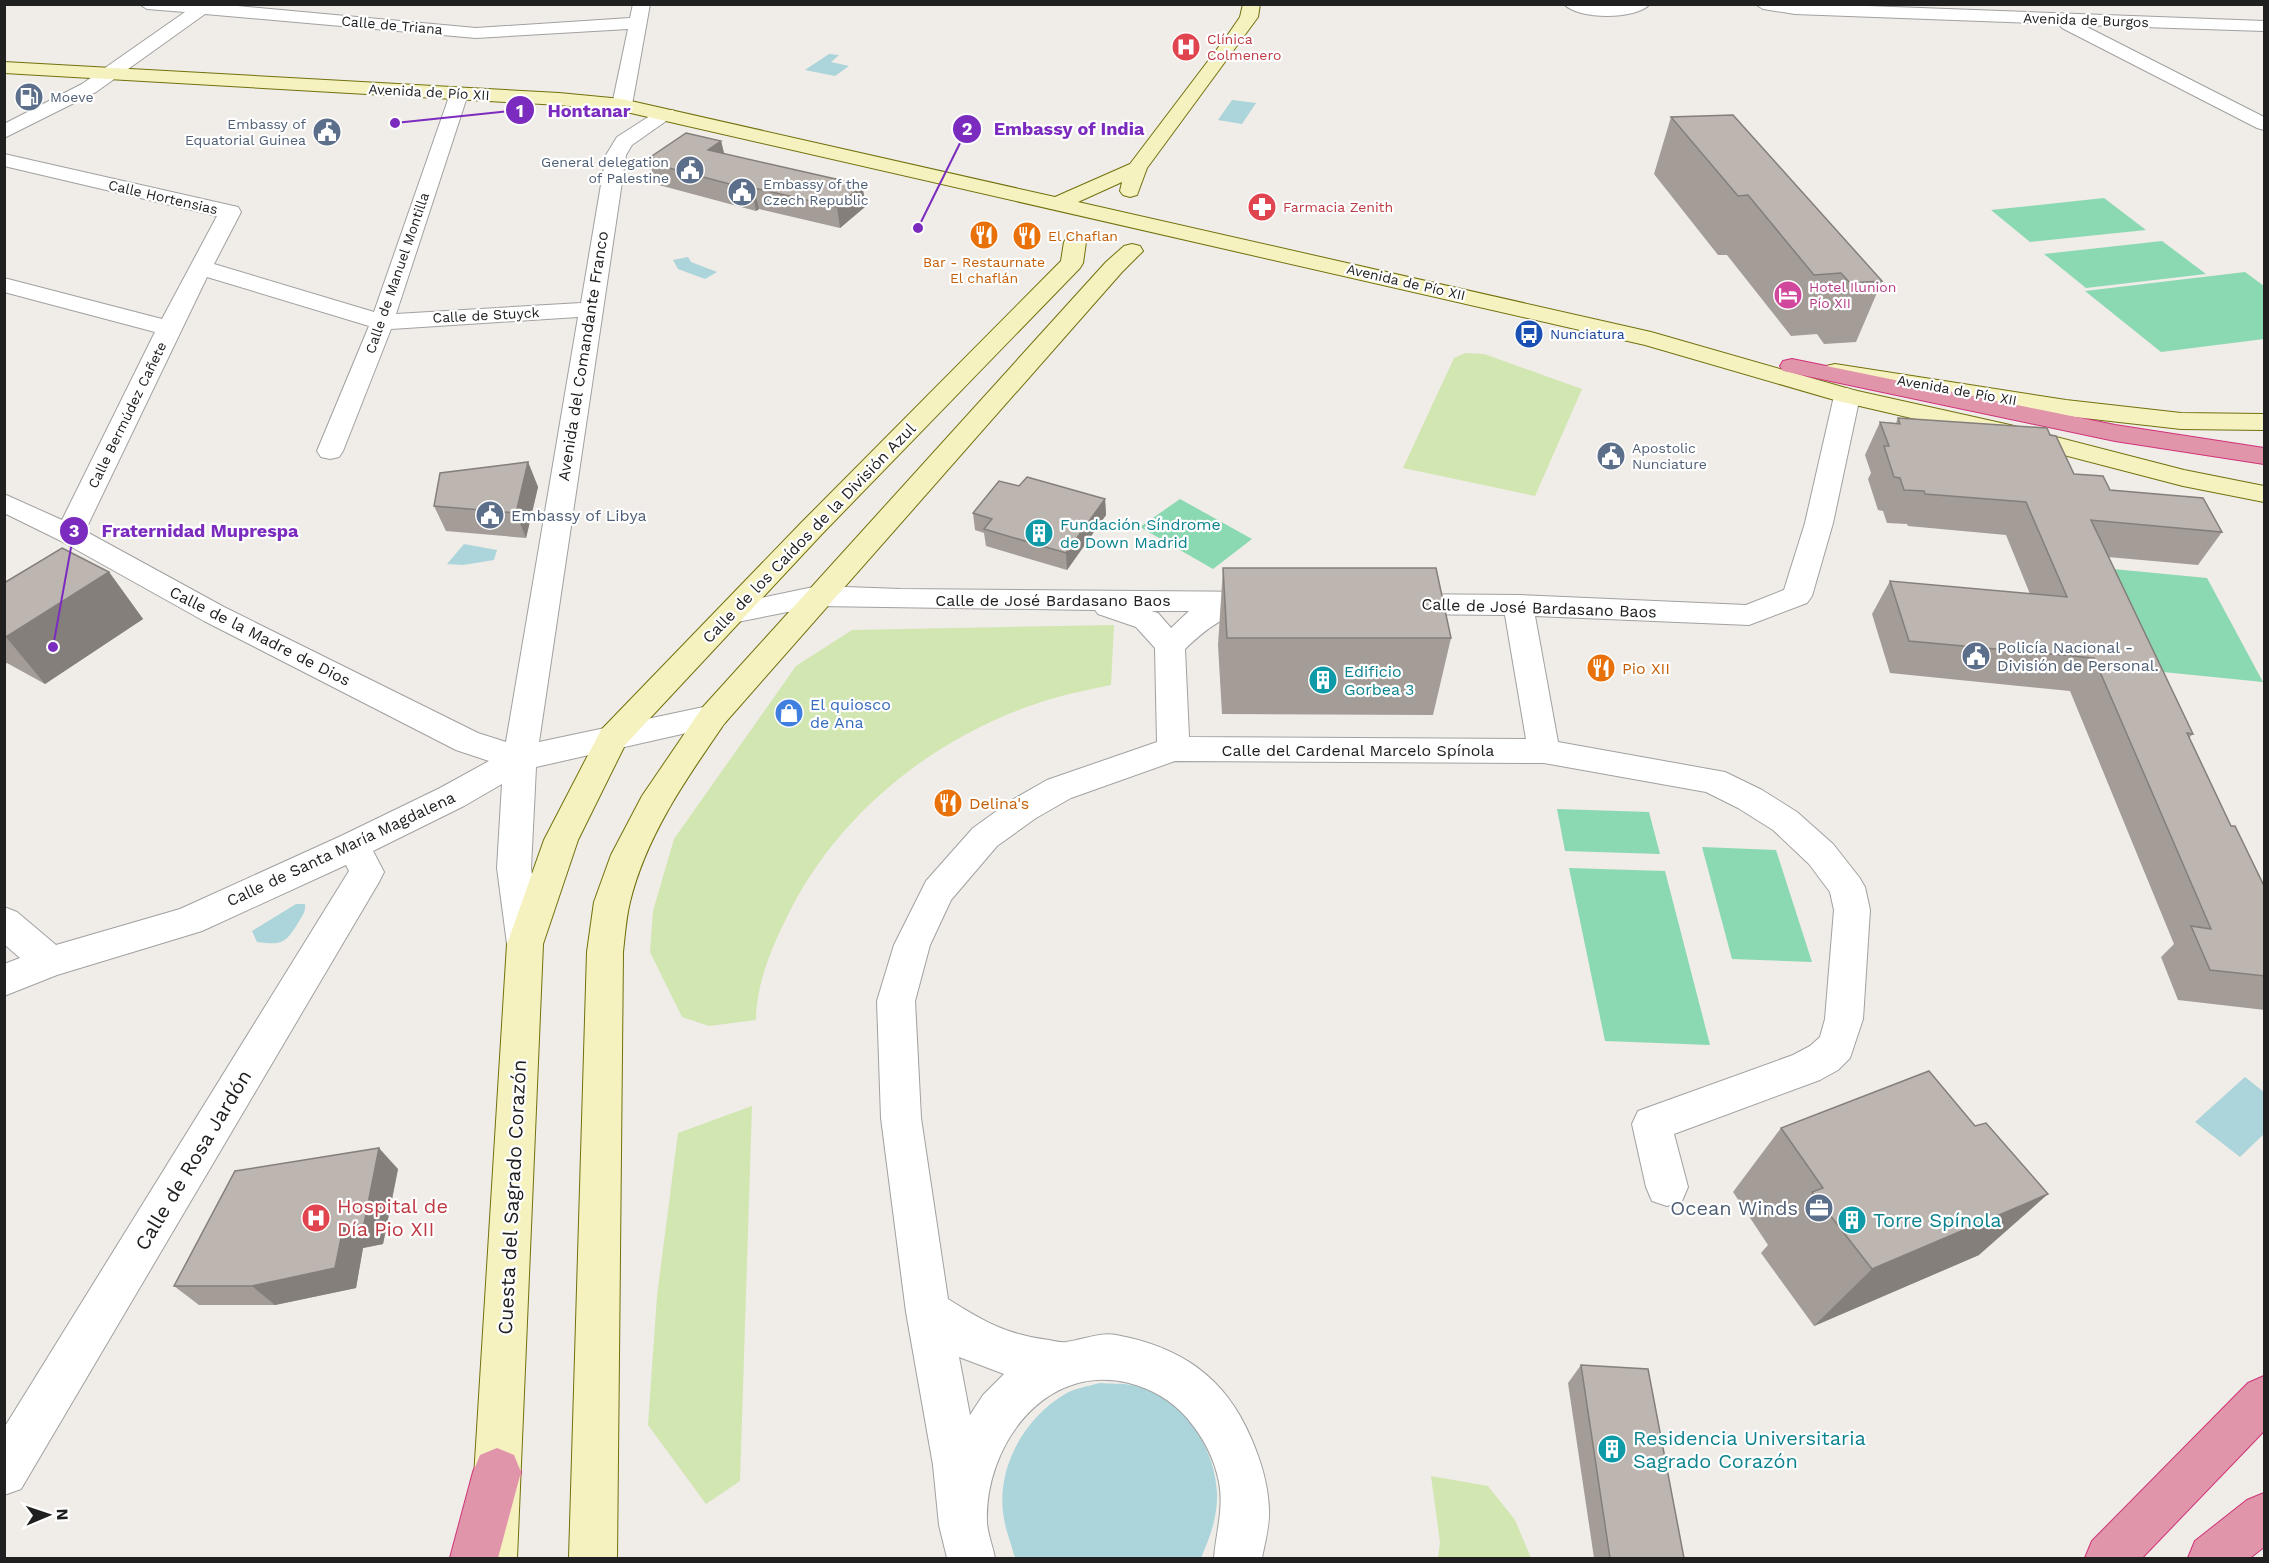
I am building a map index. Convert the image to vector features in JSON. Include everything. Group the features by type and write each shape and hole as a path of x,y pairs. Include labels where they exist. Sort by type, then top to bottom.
{"highway":[{"path":"1792,366 2115,434 2265,456"},
{"path":"2109,1558 2265,1399"},
{"path":"474,1558 497,1472"},
{"path":"2212,1558 2265,1516"}],"main road":[{"path":"1130,191 1137,168 1233,40 1249,17 1252,4"},
{"name":"Avenida de Pío XII","path":"4,67 622,105 1651,339 1792,366 1890,378 2067,408 2181,421 2265,422"},
{"path":"1132,251 1090,246 1059,203 1104,185 1137,168"},
{"path":"593,1558 605,952 612,901 632,848 680,762 713,716 1114,267 1132,251 1150,244 1161,228 1141,209 1130,191 1104,185"},
{"name":"Calle de los Caídos de la División Azul","path":"561,840 612,738 811,529 1090,246"},
{"name":"Avenida de Pío XII","path":"1651,339 1847,396 2010,433 2183,478 2265,494"},
{"name":"Avenida de Pío XII","path":"2010,433 2265,479"},
{"name":"Cuesta del Sagrado Corazón","path":"493,1558 525,944 561,840"}],"street":[{"name":"Calle de Triana","path":"147,4 205,6 476,33 638,23"},
{"path":"622,105 642,4"},
{"path":"1572,4 1593,11 1612,11 1642,4"},
{"name":"Avenida de Burgos","path":"1763,4 1795,9 2265,26"},
{"path":"4,132 113,73 205,6"},
{"path":"2057,19 2265,124"},
{"name":"Calle de Manuel Montilla","path":"330,451 382,322 459,94"},
{"name":"Avenida del Comandante Franco","path":"525,944 514,868 520,758 616,155 624,141 666,114"},
{"name":"Calle Hortensias","path":"4,160 230,212 169,328"},
{"path":"202,268 382,322"},
{"path":"4,285 169,328"},
{"name":"Calle de Stuyck","path":"382,322 590,309"},
{"name":"Calle Bermúdez Cañete","path":"69,534 169,328"},
{"name":"Calle de José Bardasano Baos","path":"1368,603 1518,605 1749,615 1797,596 1819,523 1847,396"},
{"name":"Calle de la Madre de Dios","path":"4,502 69,534 214,614 457,736 520,758"},
{"name":"Calle de José Bardasano Baos","path":"732,613 818,596 886,599 1287,602"},
{"path":"1089,600 1147,620 1170,646 1173,749"},
{"path":"1170,646 1200,618 1241,601"},
{"path":"1518,605 1544,751"},
{"name":"Calle de Santa María Magdalena","path":"4,980 50,962 189,921 353,846 452,796 520,758 713,716"},
{"name":"Calle del Cardenal Marcelo Spínola","path":"967,1542 956,1465 928,1311 901,1118 896,1001 912,945 938,891 985,837 1024,809 1059,789 1173,749 1544,751 1713,781 1750,799 1785,821 1821,854 1847,887 1852,910 1848,981 1844,1019 1836,1046 1824,1058 1806,1068 1652,1124 1667,1187"},
{"name":"Calle de Rosa Jardón","path":"4,1472 367,872 353,846"},
{"path":"4,922 50,962"},
{"name":"Calle del Cardenal Marcelo Spínola","path":"928,1311 977,1343 1029,1360 1062,1364 1105,1356 1147,1364 1186,1384 1217,1417 1238,1460 1245,1509 1238,1558"},
{"name":"Calle del Cardenal Marcelo Spínola","path":"967,1542 968,1472 988,1424 1021,1388 1062,1364"}],"green space":[{"path":"2104,198 2146,230 2030,242 1991,210"},
{"path":"2162,241 2206,274 2086,288 2044,254"},
{"path":"2245,272 2264,286 2264,339 2161,352 2085,291"},
{"path":"1465,353 1484,354 1582,389 1535,496 1403,468 1454,358"},
{"path":"1180,499 1252,539 1213,569 1140,527"},
{"path":"2113,569 2207,578 2263,682 2163,672"},
{"path":"1114,625 1111,685 1058,697 1015,711 974,730 934,753 897,780 863,811 833,845 807,881 785,921 765,969 758,995 756,1020 709,1026 682,1017 650,952 653,911 674,839 796,666 852,630"},
{"path":"1557,809 1649,812 1660,854 1565,851"},
{"path":"1702,847 1776,850 1812,962 1732,959"},
{"path":"1569,868 1665,871 1710,1045 1605,1041"},
{"path":"752,1106 740,1481 706,1504 648,1425 657,1296 678,1133"},
{"path":"1431,1476 1488,1486 1515,1520 1531,1558 1438,1558 1440,1542"}],"water":[{"path":"829,54 839,55 831,62 849,66 835,76 805,70"},
{"path":"1232,100 1256,103 1242,124 1218,120"},
{"path":"688,257 691,262 717,272 705,279 678,269 673,260"},
{"path":"464,544 497,550 494,560 463,565 447,564"},
{"path":"296,904 305,904 304,912 286,939 278,943 257,942 252,931"},
{"path":"2245,1077 2264,1092 2264,1134 2240,1157 2195,1122"},
{"path":"1100,1383 1132,1385 1149,1390 1179,1410 1202,1440 1215,1475 1217,1501 1213,1526 1201,1558 1016,1558 1014,1555 1005,1523 1002,1501 1008,1465 1015,1447 1036,1417 1050,1405 1069,1392"}],"building":[{"path":"1733,115 1882,281 1850,283 1841,273 1814,275 1748,195 1738,196 1671,117"},
{"path":"686,133 721,141 708,150 862,185 837,207 754,188 752,190 650,163 656,159 649,158"},
{"path":"1898,418 2047,428 2050,435 2056,436 2074,474 2103,476 2110,490 2203,498 2222,532 2091,520 2193,734 2187,733 2231,826 2235,826 2265,888 2265,976 2210,970 2191,926 2211,929 2094,658 1909,641 1890,581 2067,597 2026,502 1925,494 1924,491 1904,490 1900,478 1894,477 1884,446 1889,446 1880,422 1900,424"},
{"path":"528,462 516,513 434,506 440,473"},
{"name":"Fundación Síndrome de Down Madrid","path":"1027,477 1105,499 1066,553 984,529 992,519 973,513 999,481 1019,486"},
{"path":"62,548 109,572 6,637 4,636 4,583"},
{"path":"1223,568 1436,568 1451,638 1227,638"},
{"path":"1929,1071 1975,1126 1986,1123 2048,1194 1872,1269 1812,1192 1823,1188 1781,1128"},
{"name":"Hospital de Día Pio XII","path":"379,1148 364,1224 343,1228 335,1268 252,1286 174,1286 235,1171"},
{"name":"Residencia Universitaria Sagrado Corazón","path":"1581,1365 1648,1369 1684,1558 1610,1558"}],"place":[{"name":"Clínica Colmenero","path":"1186,47"},
{"name":"Moeve","path":"29,97"},
{"name":"Hontanar","path":"395,123"},
{"name":"Embassy of Equatorial Guinea","path":"327,132"},
{"name":"General delegation of Palestine","path":"690,170"},
{"name":"Embassy of the Czech Republic","path":"742,192"},
{"name":"Farmacia Zenith","path":"1262,207"},
{"name":"Embassy of India","path":"918,228"},
{"name":"Bar - Restaurnate El chaflán","path":"984,235"},
{"name":"El Chaflan","path":"1027,236"},
{"name":"Hotel Ilunion Pío XII","path":"1788,295"},
{"name":"Nunciatura","path":"1529,334"},
{"name":"Apostolic Nunciature","path":"1611,456"},
{"name":"Embassy of Libya","path":"490,515"},
{"name":"Fundación Síndrome de Down Madrid","path":"1039,533"},
{"name":"Fraternidad Muprespa","path":"53,647"},
{"name":"Policía Nacional - División de Personal.","path":"1976,656"},
{"name":"Pio XII","path":"1601,668"},
{"name":"Edificio Gorbea 3","path":"1323,680"},
{"name":"El quiosco de Ana","path":"789,713"},
{"name":"Delina's","path":"948,803"},
{"name":"Ocean Winds","path":"1819,1208"},
{"name":"Hospital de Día Pio XII","path":"316,1218"},
{"name":"Torre Spínola","path":"1852,1220"},
{"name":"Residencia Universitaria Sagrado Corazón","path":"1612,1449"}]}
